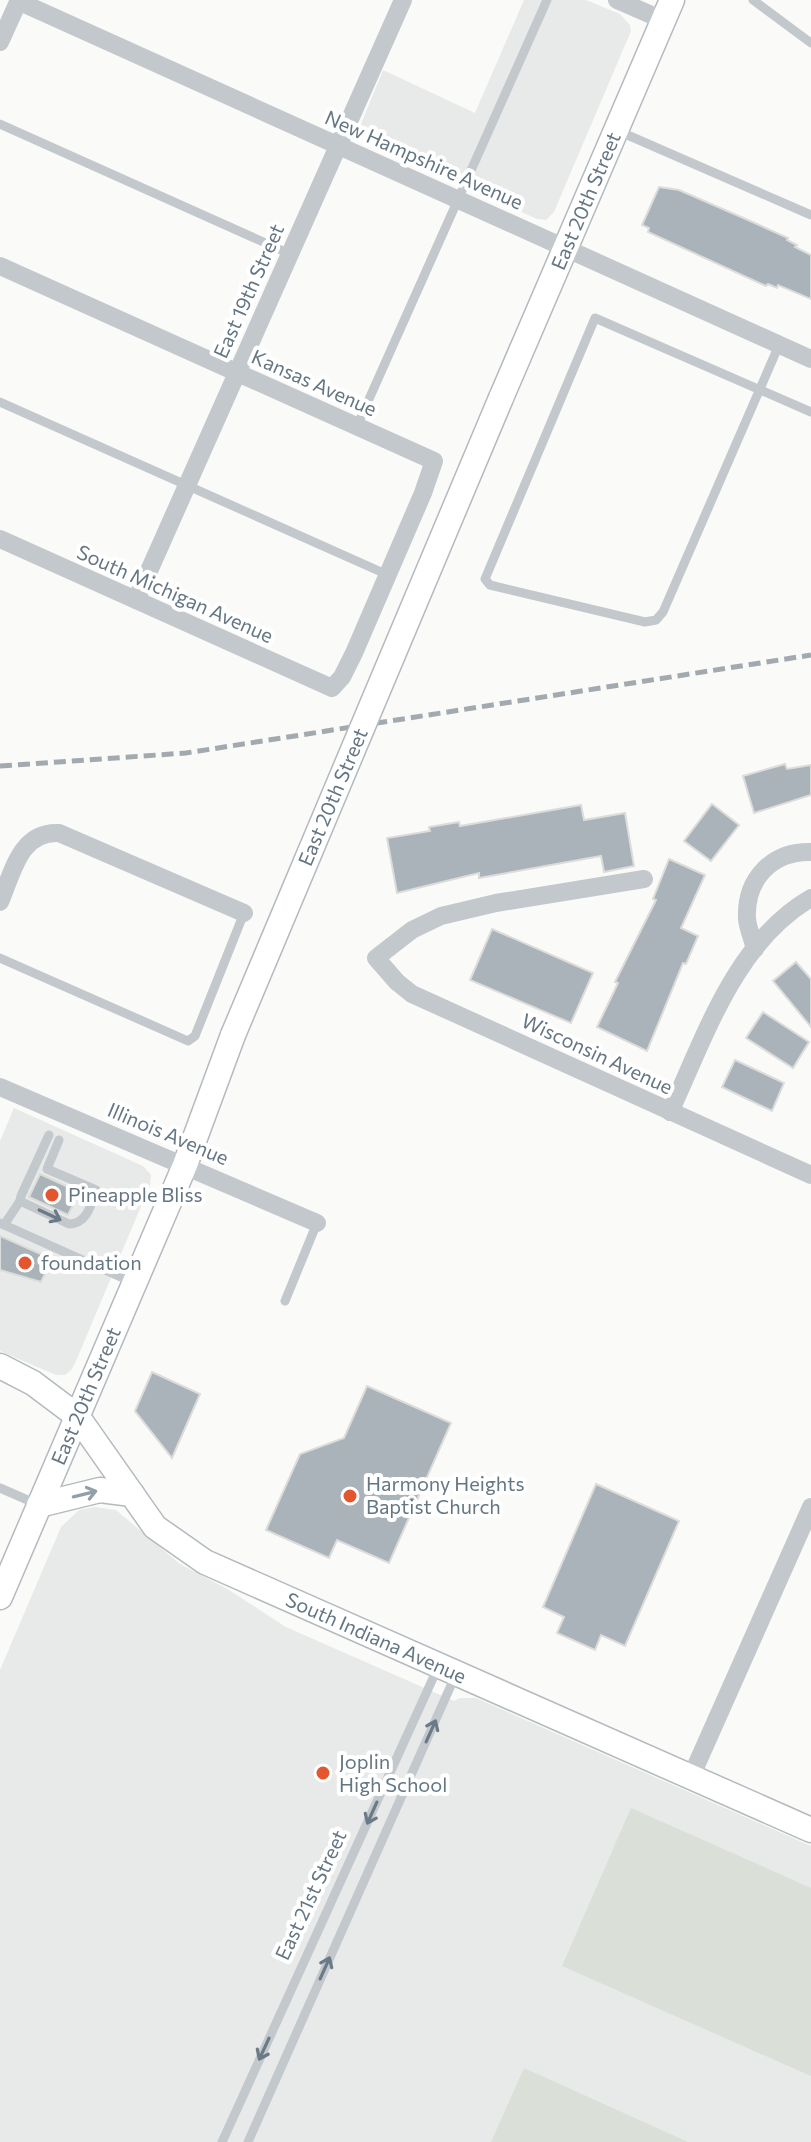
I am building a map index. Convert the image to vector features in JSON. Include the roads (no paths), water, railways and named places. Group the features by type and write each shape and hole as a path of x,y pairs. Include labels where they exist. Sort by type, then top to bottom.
{"main road":[{"name":"East 20th Street","path":"0,1597 185,1165 233,1035 667,10"},
{"name":"South Indiana Avenue","path":"0,1366 33,1383 77,1416 155,1527 205,1562 811,1830"},
{"path":"39,1505 100,1490 132,1494"}],"street":[{"name":"East 19th Street","path":"136,600 403,0"},
{"path":"617,0 667,10"},
{"name":"New Hampshire Avenue","path":"18,1 811,359"},
{"path":"0,42 18,1"},
{"name":"Kansas Avenue","path":"0,266 434,461 388,575"},
{"name":"South Michigan Avenue","path":"0,539 332,688 342,677 354,653 388,575"},
{"path":"0,902 19,856 36,836 59,833 244,913"},
{"path":"755,949 747,920 754,881 765,867 779,857 796,851 811,852"},
{"name":"Wisconsin Avenue","path":"644,879 496,903 441,916 412,930 376,958 412,994 811,1175"},
{"path":"670,1112 730,984 765,936 811,898"},
{"name":"Illinois Avenue","path":"0,1087 317,1223"},
{"path":"691,1777 811,1507"}],"lane":[{"path":"357,426 547,0"},
{"path":"753,0 811,43"},
{"path":"0,124 290,254"},
{"path":"616,130 811,215"},
{"path":"779,345 759,390 663,612 656,620 645,622 490,585 485,579 595,318 759,390 811,412"},
{"path":"0,402 388,575"},
{"path":"0,958 188,1041 195,1036 244,913"},
{"path":"49,1135 20,1201 2,1224 134,1283"},
{"path":"47,1169 59,1140"},
{"path":"20,1201 69,1224 75,1224 87,1215 96,1190 35,1164"},
{"path":"285,1301 317,1223"},
{"path":"0,1488 39,1505"},
{"name":"East 21st Street","path":"222,2142 327,1913 448,1670"},
{"name":"East 21st Street","path":"248,2142 346,1922 448,1670"},
{"path":"327,1913 346,1922"}],"railway":[{"path":"0,766 186,753 811,655"}],"place":[{"name":"Pineapple Bliss","path":"52,1195"},
{"name":"foundation","path":"25,1263"},
{"name":"Harmony Heights Baptist Church","path":"350,1496"},
{"name":"Joplin High School","path":"323,1773"}]}
